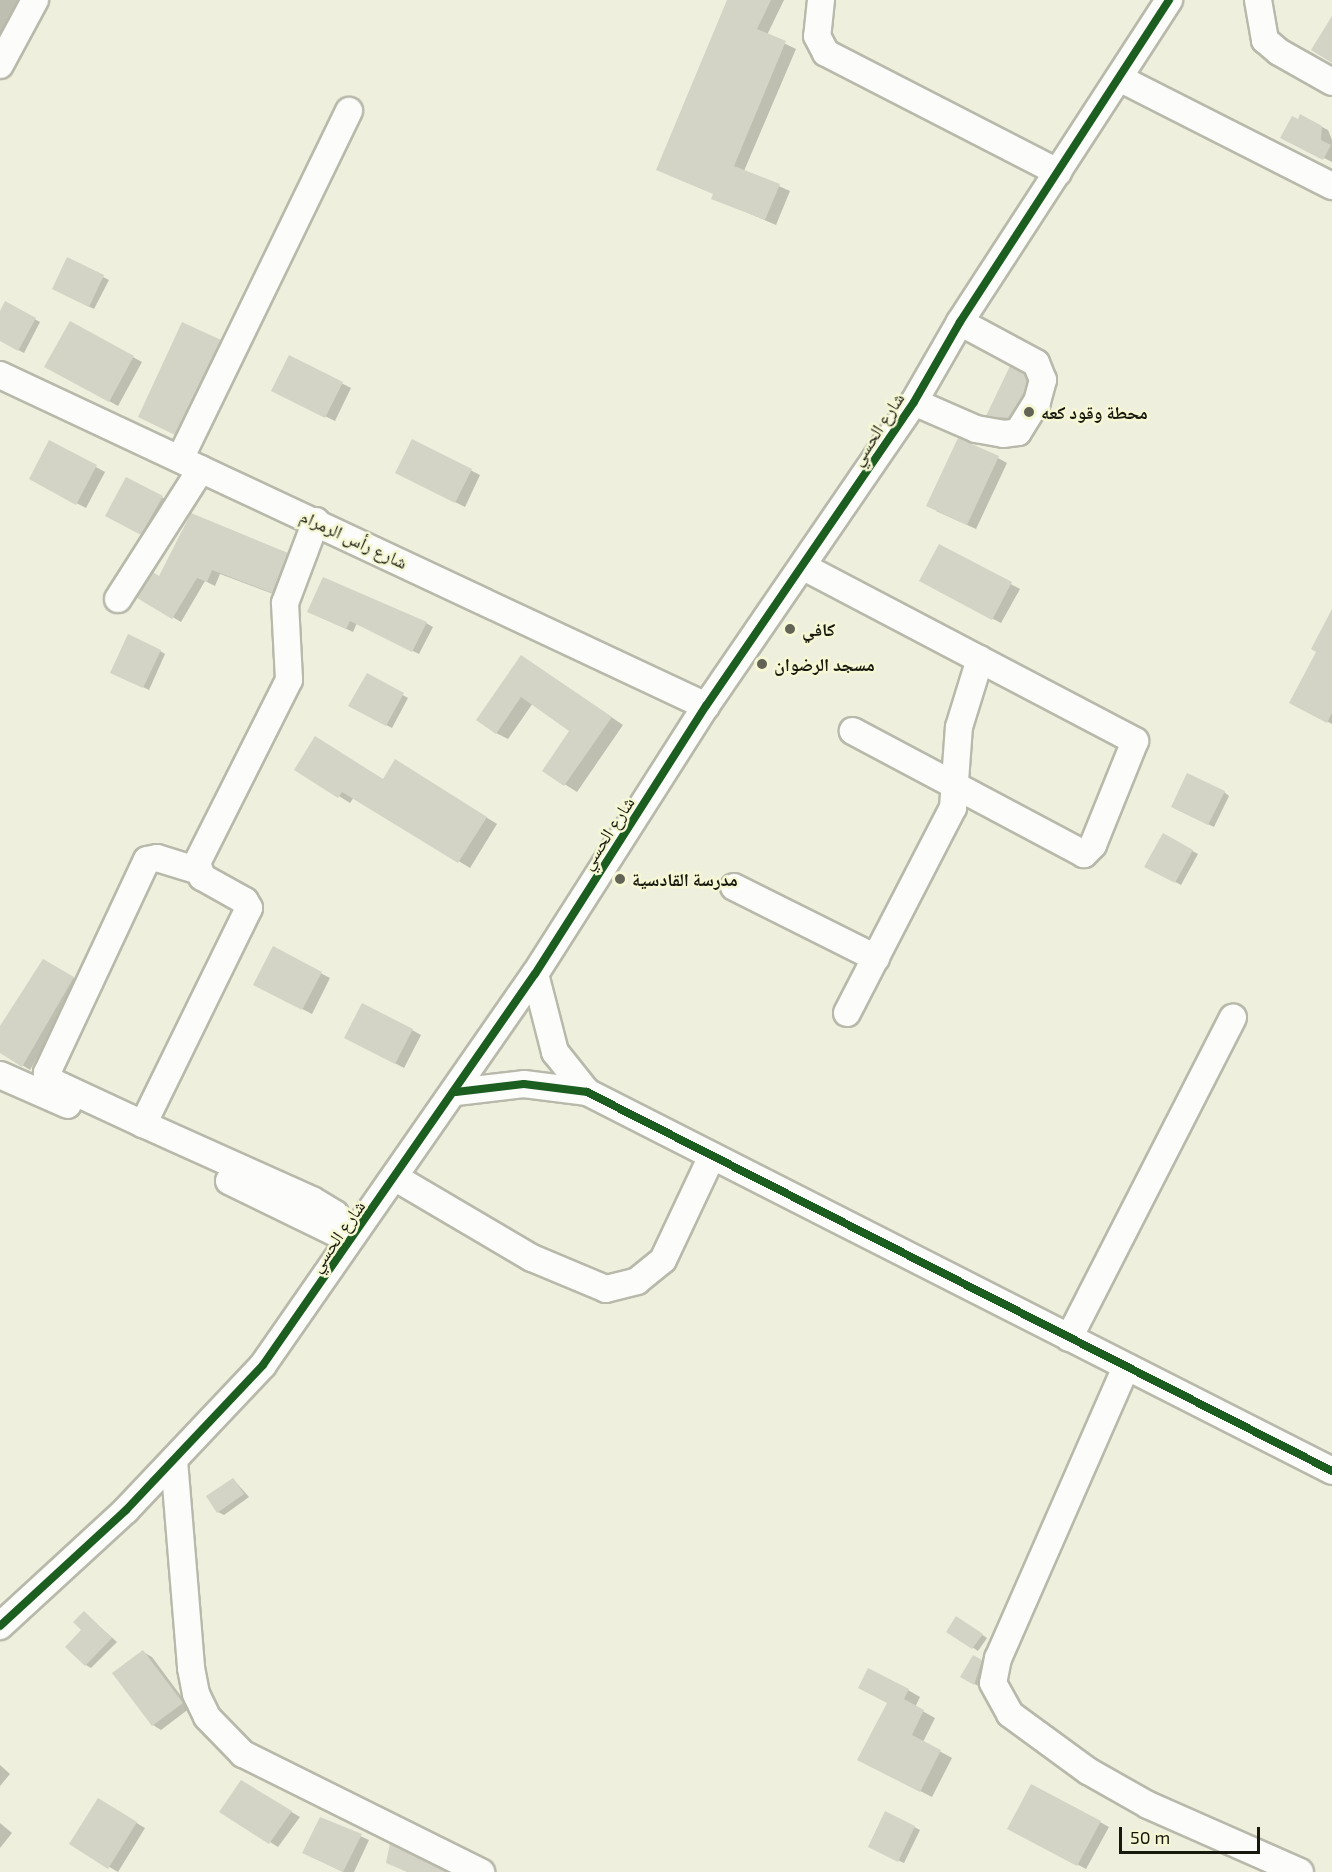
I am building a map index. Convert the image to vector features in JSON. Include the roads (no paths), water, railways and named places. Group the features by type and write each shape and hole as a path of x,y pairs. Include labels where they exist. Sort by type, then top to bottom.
{"street":[{"path":"0,65 35,0"},
{"path":"821,0 817,36 826,53 1058,172"},
{"name":"شارع الحسي","path":"0,1626 174,1460 263,1365 346,1238 396,1178 535,974 706,706 804,567 914,402 960,322 1168,0"},
{"path":"1258,0 1265,40 1279,52 1332,82"},
{"path":"1119,78 1332,186"},
{"path":"118,599 191,464 349,111"},
{"path":"914,402 976,429 1004,434 1018,432 1037,402 1043,380 1036,363 960,322"},
{"name":"شارع رأس الرمرام","path":"0,375 316,521 706,706"},
{"path":"196,870 289,680 285,603 316,521"},
{"path":"804,567 1132,737 1134,746 1093,845 1084,854 853,731"},
{"path":"848,1012 953,808 960,727 980,659"},
{"path":"143,1124 249,908 244,901 196,870 157,858 147,860 136,879 47,1073 53,1082 84,1105 346,1238"},
{"path":"734,887 876,958"},
{"path":"535,974 555,1052 587,1092"},
{"path":"1069,1338 1233,1018"},
{"path":"0,1075 143,1124 312,1200 335,1214 346,1238"},
{"path":"456,1092 524,1084 587,1092 1332,1471"},
{"path":"396,1178 532,1258 606,1289 637,1281 663,1260 712,1156"},
{"path":"1126,1367 998,1658 993,1683 1010,1714 1088,1771 1148,1805 1300,1872"},
{"path":"174,1460 191,1668 196,1694 207,1718 223,1738 243,1754 481,1872"}],"place":[{"name":"محطة وقود كعه","path":"1029,412"},
{"name":"كافي","path":"790,629"},
{"name":"مسجد الرضوان","path":"762,664"},
{"name":"مدرسة القادسية","path":"620,879"}]}
